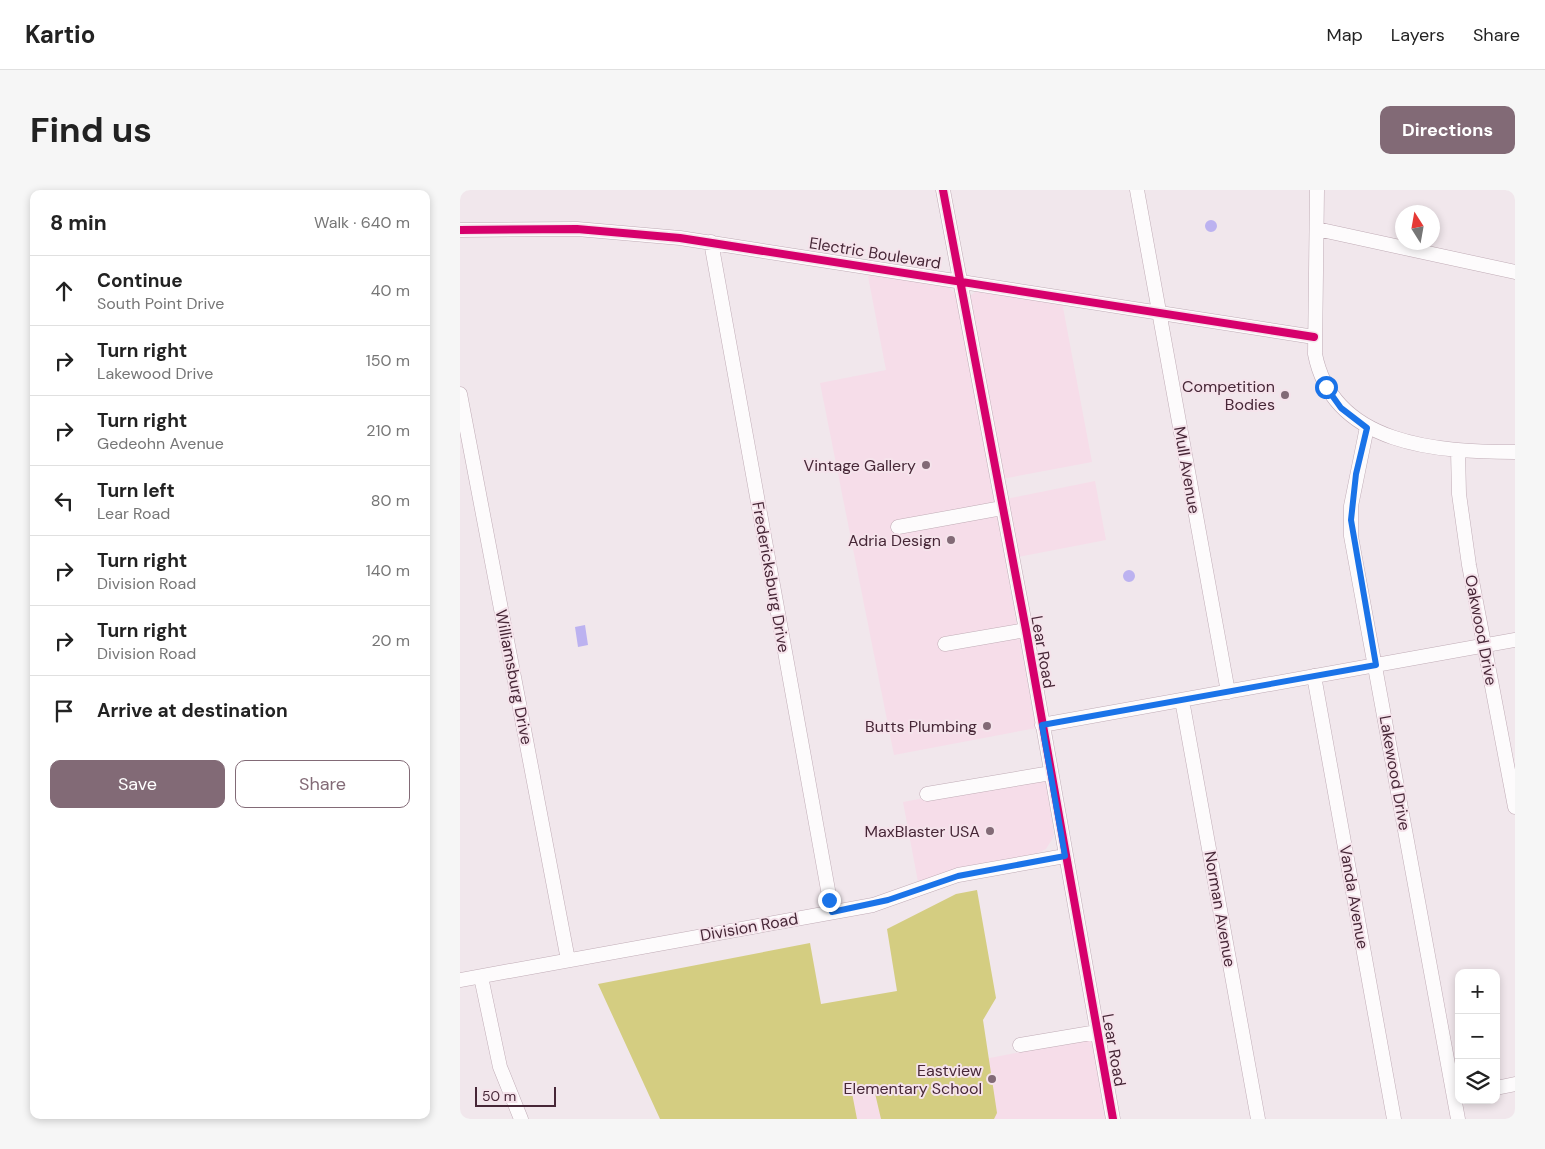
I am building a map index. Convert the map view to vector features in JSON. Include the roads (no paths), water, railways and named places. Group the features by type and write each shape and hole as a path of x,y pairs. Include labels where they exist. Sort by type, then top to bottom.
{"street":[{"name":"Lear Road","path":"943,190 1026,630 1112,1119"},
{"name":"Mull Avenue","path":"1137,190 1228,692"},
{"path":"1316,190 1317,228 1314,337 1317,363 1326,387 1341,408 1367,428 1413,443 1458,451 1515,452"},
{"path":"1317,228 1515,272"},
{"name":"Electric Boulevard","path":"460,230 577,229 711,242 1314,337"},
{"name":"Fredericksburg Drive","path":"711,242 832,912"},
{"name":"Williamsburg Drive","path":"460,394 568,960"},
{"name":"Lakewood Drive","path":"1367,428 1356,474 1351,520 1455,1090"},
{"name":"Oakwood Drive","path":"1458,451 1459,494 1463,530 1515,807"},
{"path":"898,527 1002,508"},
{"path":"945,644 1026,630"},
{"path":"1042,725 1515,640"},
{"name":"Vanda Avenue","path":"1314,676 1394,1119"},
{"name":"Norman Avenue","path":"1182,700 1258,1119"},
{"path":"927,794 1051,773"},
{"name":"Division Road","path":"460,980 832,912 888,900 958,876 1065,856"},
{"path":"481,976 500,1067 521,1119"},
{"path":"1020,1045 1097,1032"},
{"path":"1500,1087 1515,1084"},
{"name":"Lakewood Drive","path":"1457,1104 1458,1119"}],"place":[{"name":"Competition Bodies","path":"1285,395"},
{"name":"Vintage Gallery","path":"926,465"},
{"name":"Adria Design","path":"951,540"},
{"name":"Butts Plumbing","path":"987,726"},
{"name":"MaxBlaster USA","path":"990,831"},
{"name":"Eastview Elementary School","path":"992,1079"}]}
